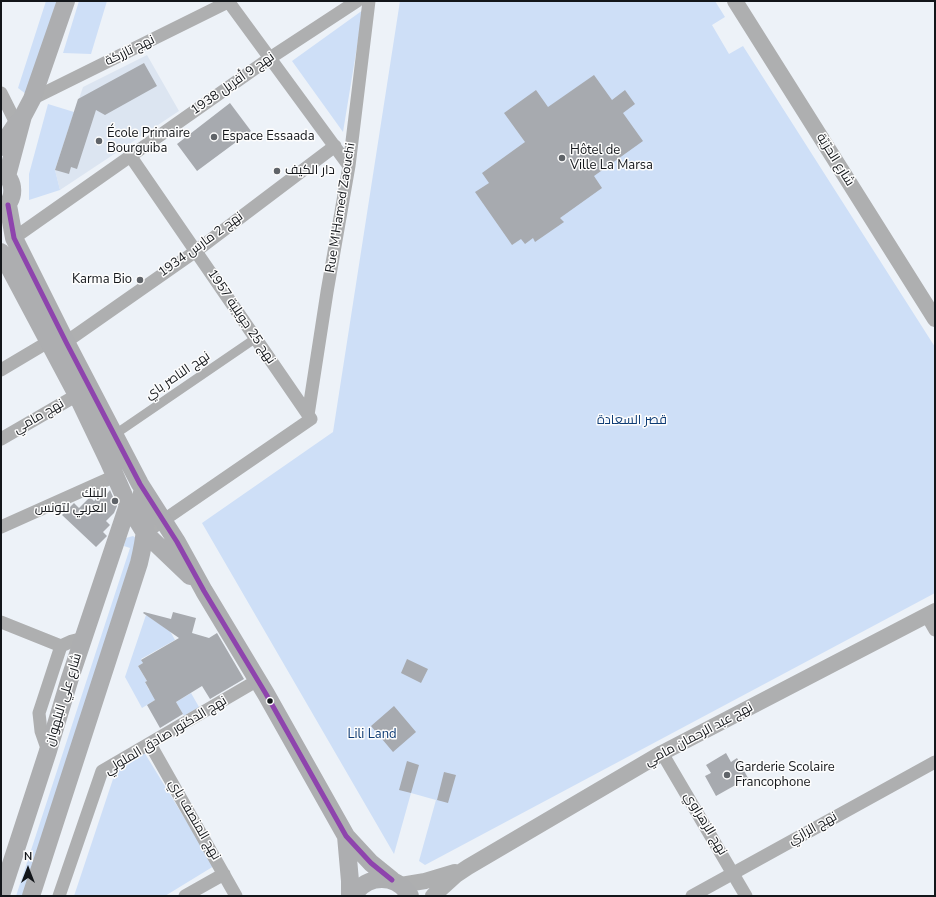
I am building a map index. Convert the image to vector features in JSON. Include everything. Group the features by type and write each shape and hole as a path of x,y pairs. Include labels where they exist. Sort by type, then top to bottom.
{"main road":[{"path":"1,147 32,99 66,1"},
{"path":"15,125 4,173 12,185 12,196 4,208 14,238 77,395 128,505 146,533 204,591"},
{"path":"2,258 57,342 114,435 140,484 177,542 204,591 258,680 346,836 371,863 401,887"},
{"path":"30,896 139,563 146,533 146,513 140,484"},
{"name":"شارع علي البلهوان","path":"1,895 128,505"},
{"path":"120,531 163,535 177,542"},
{"path":"346,836 350,896"},
{"path":"353,896 357,889 366,882 379,879 401,887"}],"street":[{"name":"نهج تازركة","path":"32,99 228,1"},
{"path":"228,1 349,166"},
{"name":"نهج 9 أفريل 1938","path":"14,238 270,58 357,1"},
{"name":"Rue M'Hamed Zaouchi","path":"310,417 327,292 349,166 369,1"},
{"name":"شارع الحرّيّة","path":"735,1 935,319"},
{"path":"1,93 15,125"},
{"name":"نهج 2 مارس 1934","path":"1,370 57,342 196,250 335,146"},
{"name":"نهج 25 جويلية 1957","path":"131,156 310,417"},
{"name":"نهج الناصر باي","path":"114,435 256,338"},
{"name":"نهج مامي","path":"1,439 77,395"},
{"path":"146,533 310,417"},
{"path":"2,524 115,476"},
{"path":"931,614 935,630"},
{"name":"نهج عبد الرحمان مامي","path":"468,867 662,753 931,614"},
{"path":"1,622 61,646"},
{"path":"48,751 43,738 38,716 45,691 61,646 72,640 84,638"},
{"name":"نهج الدكتور صادق الملولي","path":"59,896 102,771 258,680"},
{"name":"نهج المنصف باي","path":"150,744 236,896"},
{"name":"نهج الزهراوي","path":"662,753 746,896"},
{"name":"نهج الرازي","path":"692,896 935,762"},
{"path":"401,887 468,867"},
{"path":"433,896 456,875 468,867"},
{"path":"185,896 224,874"}],"shaded area":[{"name":"École Primaire Bourguiba","path":"147,55 179,111 60,190 55,170 83,87"}],"green space":[{"path":"46,1 60,1 30,97 18,88"},
{"path":"79,1 107,1 91,54 63,53"},
{"name":"قصر السعادة","path":"400,1 715,1 725,17 712,25 729,54 743,46 935,347 935,593 425,865 419,861 436,800 411,793 394,854 202,523 333,432"},
{"path":"363,10 343,132 292,61"},
{"path":"48,104 74,112 55,170 60,190 29,200 29,174"},
{"path":"133,536 137,541 23,896 16,896 130,548 124,546 126,538"},
{"path":"146,615 170,631 175,640 141,659 143,663 138,666 147,681 145,682 149,690 170,691 142,708 125,677"},
{"path":"191,693 199,707 184,716 176,702"},
{"path":"144,752 214,866 165,896 74,896 116,770"}],"building":[{"path":"144,63 157,86 105,115 96,110 77,169 71,167 69,174 55,170 78,99"},
{"name":"Hôtel de Ville La Marsa","path":"594,75 612,100 625,90 635,104 623,113 643,141 594,176 602,188 560,218 564,222 535,242 533,238 525,244 521,239 512,245 475,192 489,183 482,173 525,142 504,113 536,90 548,107"},
{"name":"Espace Essaada","path":"230,103 251,131 197,171 177,144"},
{"path":"110,490 117,506 114,513 106,521 110,525 103,532 107,536 96,547 62,515 74,503 79,508 90,497 94,501 104,491 107,494"},
{"path":"173,612 196,618 192,633 209,638 217,633 244,679 210,699 202,686 176,702 183,714 160,728 147,705 155,700 145,682 147,681 138,666 143,663 141,660 179,638 143,613 171,619"},
{"path":"407,659 428,669 421,683 401,673"},
{"path":"394,706 416,732 393,752 371,726"},
{"name":"Garderie Scolaire Francophone","path":"726,753 731,762 737,758 748,778 716,796 705,776 711,773 706,765"},
{"path":"407,761 419,765 411,793 399,790"},
{"path":"444,772 456,775 448,803 437,800"}],"transit line":[{"path":"8,205 14,238 140,484 177,542 204,591 266,694 346,836 371,863 392,880"}],"place":[{"name":"Espace Essaada","path":"214,137"},
{"name":"École Primaire Bourguiba","path":"99,141"},
{"name":"Hôtel de Ville La Marsa","path":"562,158"},
{"name":"دار الكيف","path":"277,171"},
{"name":"Karma Bio","path":"140,280"},
{"name":"البنك العربي لتونس","path":"115,501"},
{"name":"Garderie Scolaire Francophone","path":"727,775"}],"park label":[{"name":"Lili Land","path":"372,735"}]}
